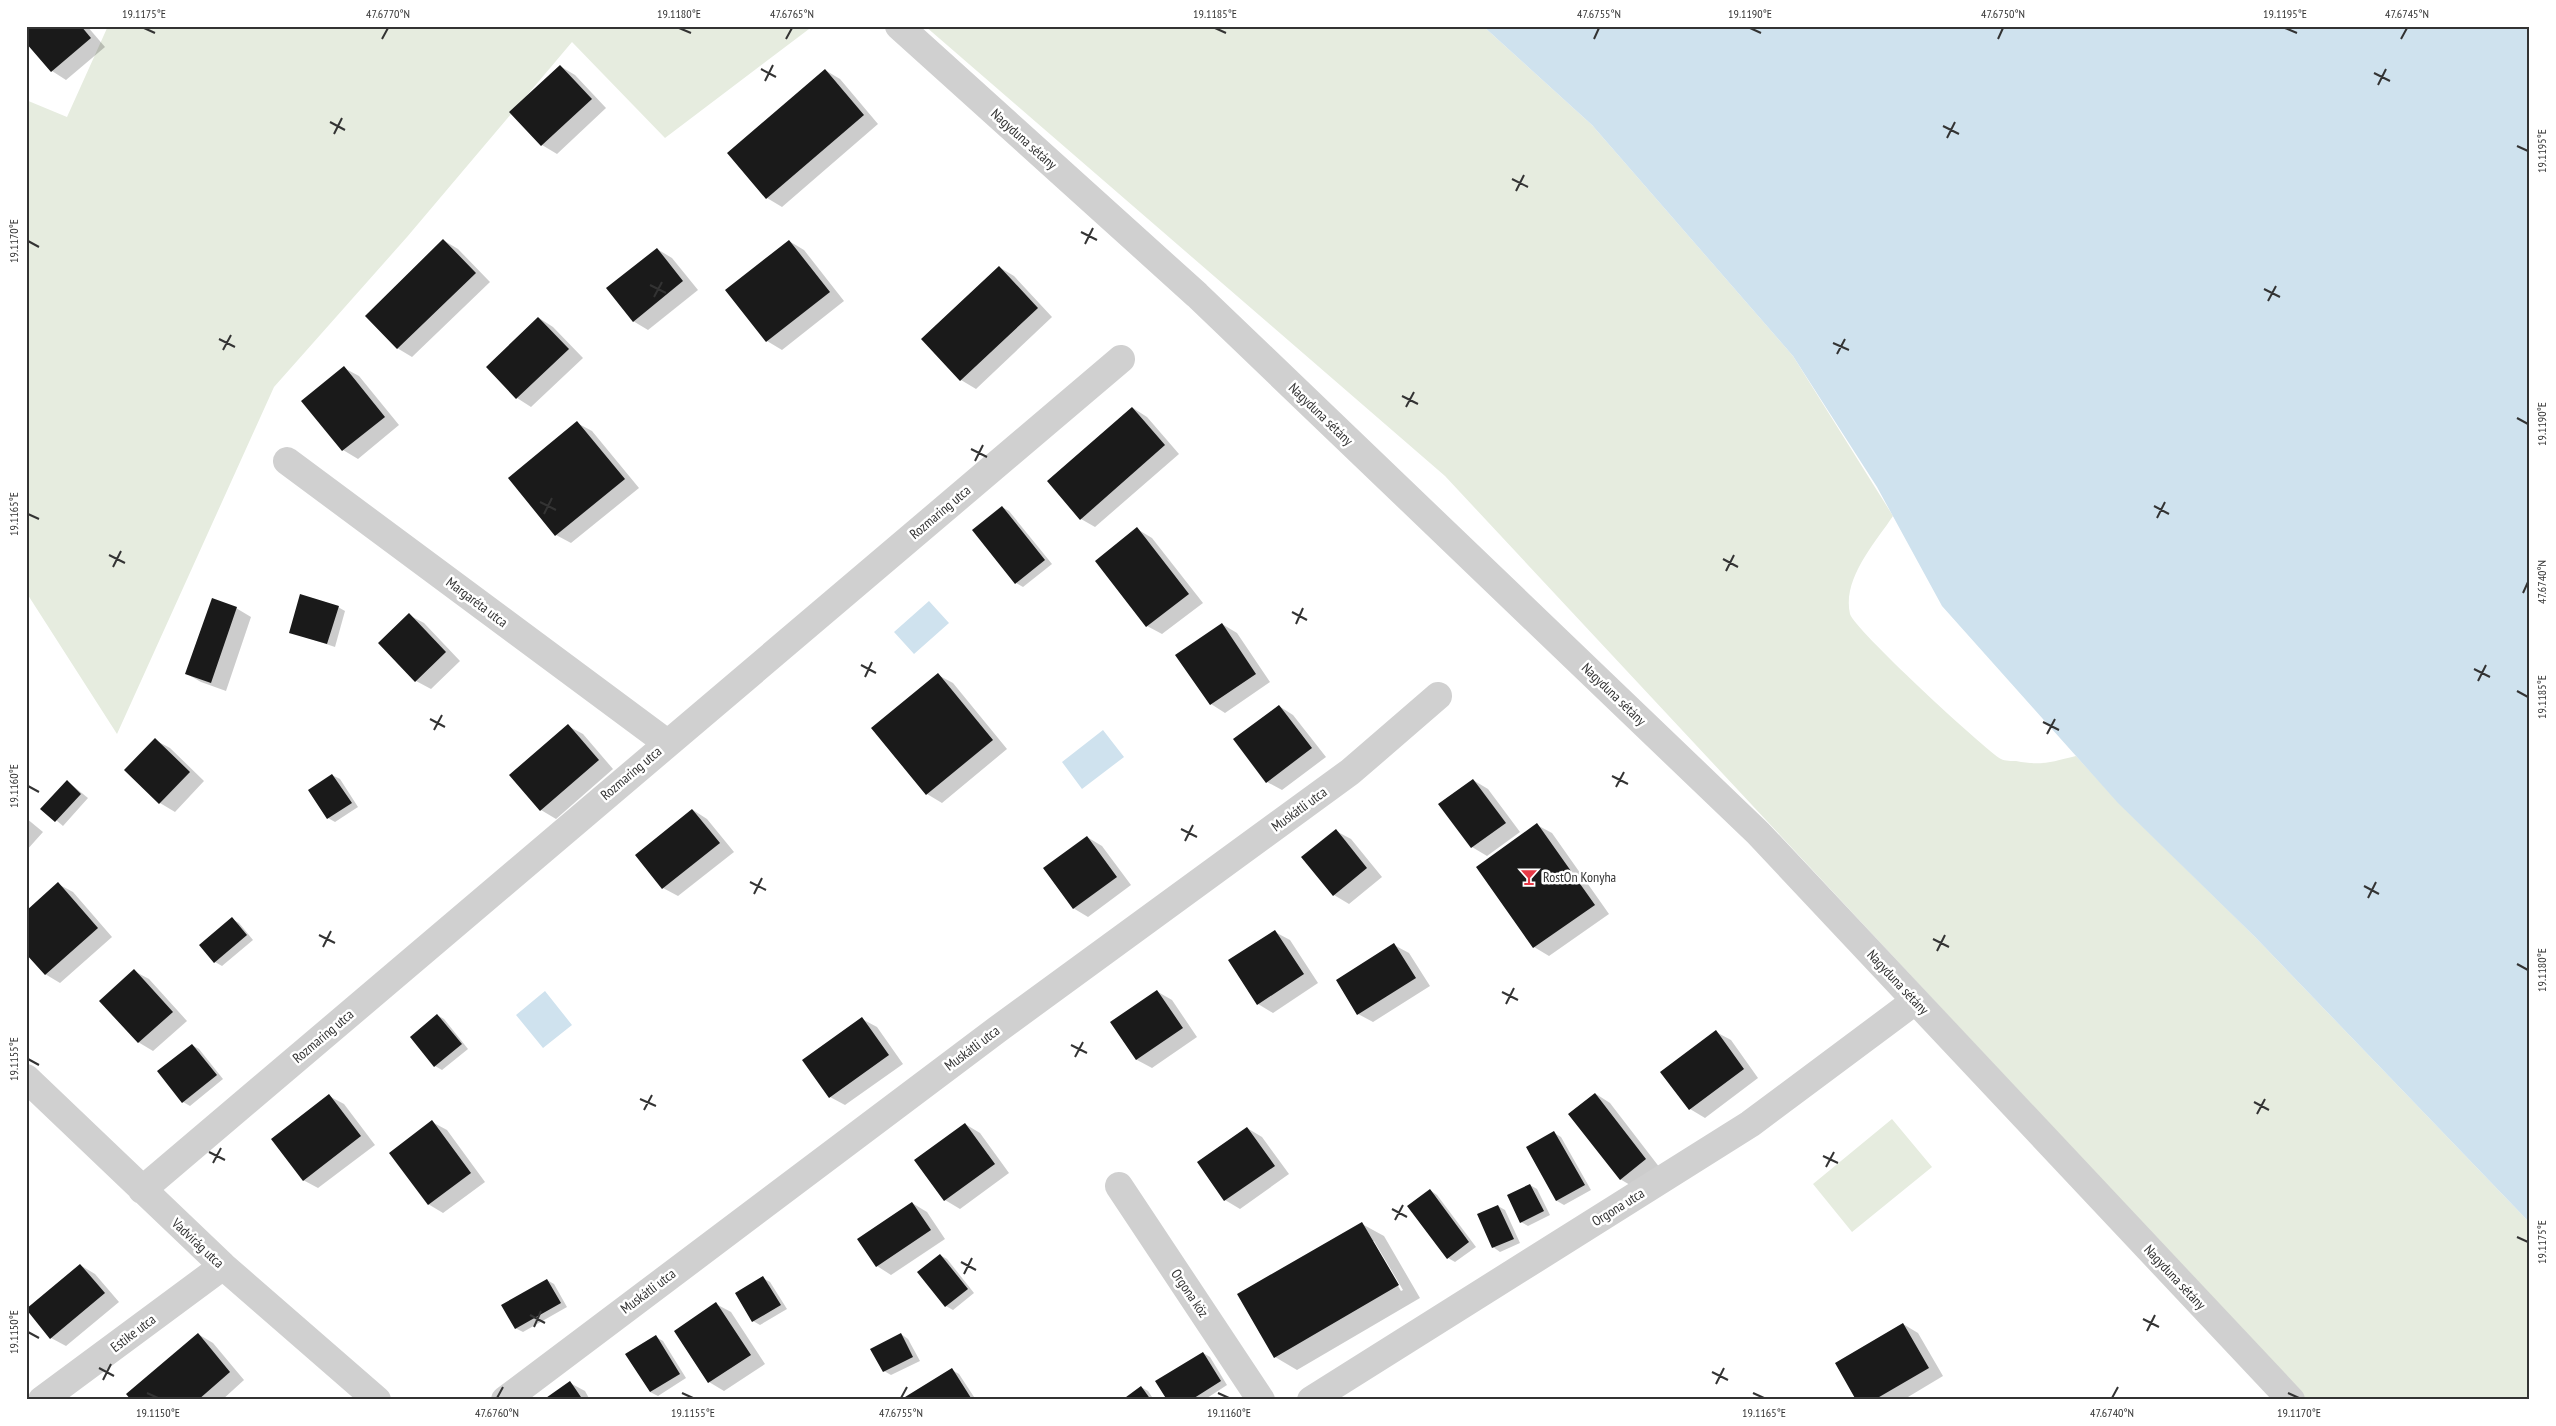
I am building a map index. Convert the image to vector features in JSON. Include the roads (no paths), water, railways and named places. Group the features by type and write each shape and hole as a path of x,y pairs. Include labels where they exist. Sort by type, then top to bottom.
{"street":[{"name":"Nagyduna sétány","path":"899,26 1197,295 1758,833 2291,1400"},
{"name":"Rozmaring utca","path":"142,1190 667,742 1121,359"},
{"name":"Margaréta utca","path":"287,461 667,742"},
{"name":"Muskátli utca","path":"505,1400 974,1046 1350,772 1438,696"},
{"name":"Orgona utca","path":"1311,1400 1750,1124 1915,1000"},
{"name":"Vadvirág utca","path":"26,1078 223,1266 377,1400"},
{"name":"Orgona köz","path":"1119,1186 1261,1400"},
{"name":"Estike utca","path":"42,1400 223,1266"}],"water":[{"path":"1483,26 2530,26 2530,1223 2255,937 2118,803 1942,606 1877,487 1793,356 1592,125"},
{"path":"929,601 949,623 914,654 894,632"},
{"path":"1103,730 1124,757 1082,789 1062,762"},
{"path":"545,991 572,1025 543,1048 516,1015"}],"place":[{"name":"RostOn Konyha","path":"1529,877"}]}
